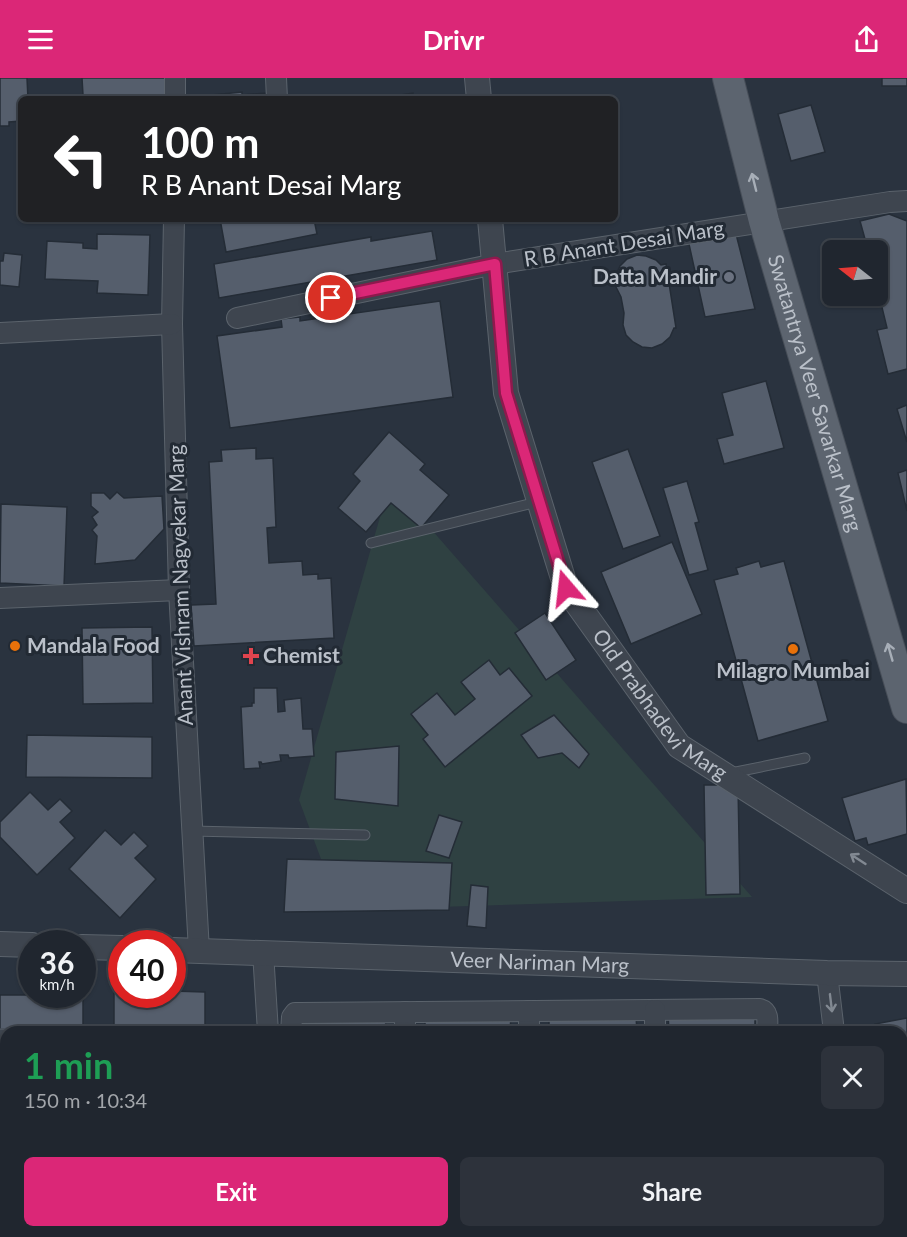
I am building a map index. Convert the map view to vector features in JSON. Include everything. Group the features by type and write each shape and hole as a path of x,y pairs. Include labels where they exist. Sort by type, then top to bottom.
{"main road":[{"name":"Swatantrya Veer Savarkar Marg","path":"728,78 764,222 907,708"}],"street":[{"path":"175,78 175,96"},
{"path":"276,78 277,96"},
{"path":"477,78 479,96"},
{"name":"R B Anant Desai Marg","path":"237,318 495,264 907,201"},
{"name":"Anant Vishram Nagvekar Marg","path":"174,222 172,324 179,591 199,951"},
{"name":"Old Prabhadevi Marg","path":"490,222 506,393 566,588 679,746 907,891"},
{"path":"0,333 172,324"},
{"path":"0,598 179,591"},
{"path":"0,944 18,945"},
{"name":"Veer Nariman Marg","path":"186,951 827,974 907,974"},
{"path":"263,952 268,1026"},
{"path":"827,974 833,1026"},
{"path":"291,1026 295,1013 760,1009 767,1014 767,1026"},
{"path":"655,1010 655,1026"},
{"path":"529,1011 529,1026"},
{"path":"405,1012 405,1026"}],"lane":[{"path":"371,543 539,502"},
{"path":"726,774 805,758"},
{"path":"192,831 365,835"}],"shaded area":[{"path":"390,482 752,897 340,910 299,800"}],"building":[{"path":"0,78 27,78 28,96 18,96 18,121 9,122 9,126 0,126"},
{"path":"82,78 165,78 166,96 60,96 83,95"},
{"path":"882,78 907,78 907,86 882,86"},
{"path":"242,92 242,95 266,93 266,96 202,96"},
{"path":"413,93 414,96 394,96"},
{"path":"301,95 340,95 340,96"},
{"path":"811,105 825,152 791,161 778,114"},
{"path":"889,214 907,221 907,369 888,374 877,330 887,328 882,306 888,306 888,240 865,240 860,221"},
{"path":"221,222 315,222 317,234 226,252"},
{"path":"735,230 755,309 705,317 687,235"},
{"path":"432,231 437,260 219,298 214,264 371,237 371,241"},
{"path":"97,234 150,235 148,295 97,293 98,281 45,279 47,241 83,243 83,248 97,249"},
{"path":"4,253 22,255 19,287 0,285 0,261 3,261"},
{"path":"637,255 656,260 661,265 666,264 676,328 662,344 652,348 642,347 626,335 621,297 615,285 620,266 627,259"},
{"path":"440,301 453,397 230,428 217,336 282,327 281,319 300,317 300,321"},
{"path":"766,381 784,448 724,464 717,439 733,435 722,393"},
{"path":"907,405 907,442 897,409"},
{"path":"389,432 425,464 420,470 449,495 421,528 391,503 366,532 338,508 360,481 353,474"},
{"path":"256,448 256,459 273,458 276,527 267,528 269,563 302,561 303,575 318,574 318,579 331,578 334,638 194,646 191,605 216,604 209,462 222,461 221,450"},
{"path":"628,449 660,536 623,549 592,462"},
{"path":"907,470 907,511 898,473"},
{"path":"687,481 699,522 695,523 708,570 689,575 663,488"},
{"path":"117,492 124,498 162,496 164,529 135,560 95,564 97,536 92,530 97,525 92,517 98,512 91,506 91,493 104,493 110,499"},
{"path":"1,504 67,507 64,586 0,583"},
{"path":"672,542 702,614 631,644 601,572"},
{"path":"759,561 761,567 784,561 828,721 758,741 714,580 738,574 736,568"},
{"path":"545,613 576,660 546,680 515,633"},
{"path":"152,627 153,703 83,704 82,628"},
{"path":"489,660 500,675 509,668 532,696 445,767 423,739 428,735 411,714 437,693 455,715 475,699 461,682"},
{"path":"254,688 277,688 278,712 285,711 284,700 301,698 303,729 312,729 314,756 289,758 288,755 280,755 281,761 262,764 259,762 260,768 244,769 241,707 252,706"},
{"path":"554,715 589,754 579,768 562,753 538,758 521,735"},
{"path":"27,735 152,737 152,778 26,777"},
{"path":"399,746 398,806 335,799 336,752"},
{"path":"906,779 907,834 868,845 866,838 855,841 842,798"},
{"path":"704,785 738,785 740,894 706,895"},
{"path":"30,792 48,810 60,799 72,811 60,822 75,838 37,875 0,837 0,822"},
{"path":"439,815 462,822 449,858 426,851"},
{"path":"105,830 121,845 134,832 148,846 135,858 156,879 120,918 69,869"},
{"path":"287,859 452,863 449,910 284,912"},
{"path":"471,885 488,887 486,928 467,926"},
{"path":"186,991 205,992 205,1026 114,1026 114,1008 186,1008"},
{"path":"0,995 18,995 18,1008 83,1008 83,1026 0,1026"},
{"path":"755,1012 755,1026 669,1026 668,1014"},
{"path":"511,1015 510,1026 425,1026 425,1017"},
{"path":"636,1016 637,1026 549,1026 549,1018"},
{"path":"907,1018 907,1026 875,1026 875,1024"},
{"path":"298,1019 386,1019 385,1026 299,1026"}],"place":[{"name":"Datta Mandir","path":"729,277"},
{"name":"Mandala Food","path":"15,646"},
{"name":"Milagro Mumbai","path":"793,649"},
{"name":"Chemist","path":"251,656"}],"route":[{"path":"331,298 495,264 506,393 566,588"}]}
